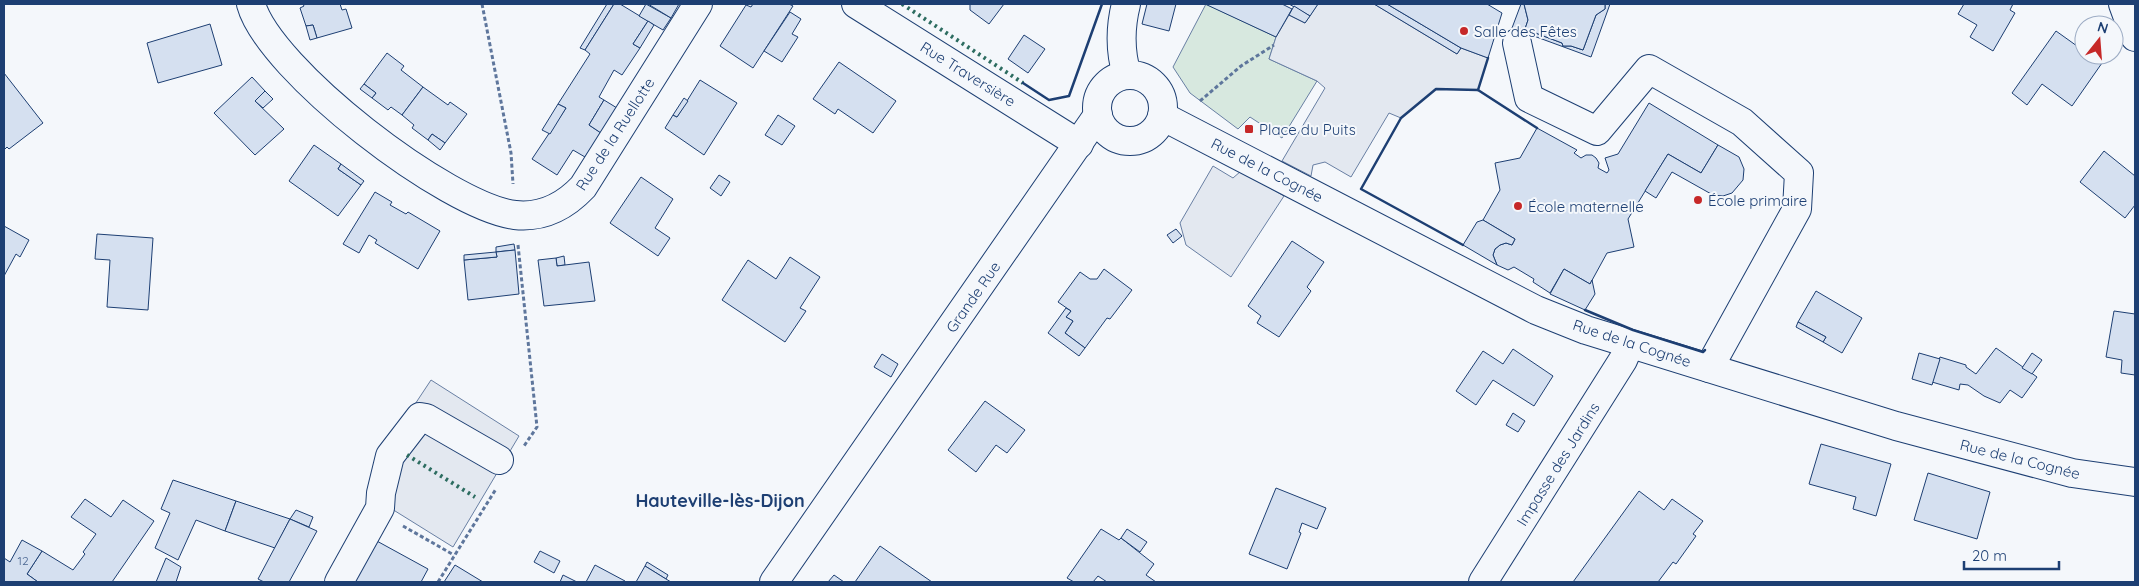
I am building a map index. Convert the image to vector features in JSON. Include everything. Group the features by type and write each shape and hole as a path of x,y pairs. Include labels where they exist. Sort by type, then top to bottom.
{"street":[{"name":"Rue de la Ruellotte","path":"252,4 261,25 271,40 298,71 360,129 395,155 456,193 488,208 516,215 534,215 564,205 583,187 698,4"},
{"name":"Rue Traversière","path":"856,4 1079,144"},
{"path":"1098,115 1108,132 1118,138 1129,140 1140,139 1150,134 1157,126 1173,122 1155,86 1137,76 1127,76 1123,64 1121,40 1126,4"},
{"path":"2123,4 2135,37"},
{"path":"1517,42 1529,98 1597,132 1649,69 1742,122 1799,173 1797,209 1709,368"},
{"name":"Grande Rue","path":"774,582 1079,144 1098,115 1098,103 1104,88 1116,78 1127,76"},
{"name":"Rue de la Cognée","path":"1173,122 1536,310 1586,330 1896,426 2072,473 2135,482"},
{"name":"Impasse des Jardins","path":"1482,582 1624,360 1630,344"},
{"path":"339,582 380,508 381,493 390,456 420,417 426,418 507,465"}],"path":[{"path":"438,582 507,465 537,427 511,153 482,4"},
{"path":"1173,122 1241,66 1274,45"},
{"path":"403,525 454,555"}],"shaded area":[{"path":"1206,4 1276,37 1269,59 1317,81 1282,138 1250,117 1238,129 1190,93 1173,67"},
{"name":"Place du Puits","path":"1318,4 1374,4 1457,54 1461,48 1488,58 1478,90 1436,89 1401,118 1389,113 1351,177 1325,162 1313,165 1311,176 1282,161 1325,88 1317,81 1269,59 1276,37 1289,15 1305,23"},
{"path":"1213,166 1233,178 1241,171 1284,196 1231,277 1186,245 1180,223"},
{"path":"431,380 519,436 453,547 371,496 376,463"}],"building":[{"path":"303,4 340,4 342,10 346,9 352,28 317,38 313,25 306,26 300,8 304,6"},
{"path":"607,4 614,4 585,50 580,48"},
{"path":"614,4 620,4 648,21 633,44 640,48 622,75 614,70 599,97 604,100 589,125 601,133 585,157 573,150 557,175 532,159 566,108 558,104 590,54 585,50"},
{"path":"646,4 671,18 663,30 639,16"},
{"path":"648,4 679,4 671,18"},
{"path":"753,4 789,4 793,6 753,68 720,46 746,5 751,7"},
{"path":"970,4 1004,4 989,24 970,10"},
{"path":"1147,4 1176,4 1169,31 1142,24"},
{"path":"1205,4 1282,4 1292,9 1276,37"},
{"path":"1289,4 1318,4 1310,16"},
{"path":"1374,4 1387,4 1461,48 1457,54"},
{"name":"Salle des Fêtes","path":"1387,4 1487,4 1502,13 1488,58 1461,48"},
{"path":"1521,4 1524,4 1528,20 1525,29 1562,43 1563,46 1571,46 1583,50 1596,15 1605,9 1605,4 1610,4 1591,57 1512,28"},
{"path":"1524,4 1605,4 1605,9 1596,15 1583,50 1571,46 1563,46 1562,43 1525,29 1528,20"},
{"path":"1964,4 2013,4 2010,10 2015,13 1993,51 1970,37 1977,25 1958,14"},
{"path":"1294,6 1310,16 1305,23 1289,15"},
{"path":"790,12 801,19 792,34 798,37 782,62 764,51"},
{"path":"648,21 654,25 640,48 633,44"},
{"path":"210,24 222,65 158,83 147,43"},
{"path":"313,25 317,38 310,40 306,26"},
{"path":"2056,31 2074,44 2074,65 2101,65 2072,106 2042,84 2027,105 2012,93"},
{"path":"1024,35 1045,49 1028,73 1008,59"},
{"path":"387,53 404,66 401,70 423,87 402,115 391,107 388,110 372,98 376,93 364,84"},
{"path":"839,62 896,101 873,133 838,109 835,114 813,99"},
{"path":"4,73 43,123 9,149 7,147 4,150"},
{"path":"252,77 265,91 255,101 284,129 255,155 214,113"},
{"path":"700,80 737,103 704,155 665,128 673,115 677,117"},
{"path":"364,84 376,93 372,98 360,89"},
{"path":"423,87 448,105 450,102 467,114 445,143 432,134 428,140 412,128 414,125 402,115"},
{"path":"265,91 273,99 263,108 255,101"},
{"path":"684,98 688,101 677,117 673,115"},
{"path":"604,100 617,108 601,133 589,125"},
{"path":"1649,103 1718,145 1701,173 1668,154 1628,219 1634,247 1607,253 1590,284 1564,269 1550,293 1533,282 1534,279 1514,267 1508,270 1497,265 1493,255 1495,249 1506,243 1512,245 1515,239 1483,220 1500,190 1495,163 1520,158 1537,128 1577,150 1574,153 1581,158 1586,155 1592,155 1599,163 1598,168 1607,173 1609,170 1605,158 1618,154"},
{"path":"558,104 566,108 550,134 542,130"},
{"path":"778,115 795,126 782,145 765,135"},
{"path":"432,134 445,143 440,150 428,140"},
{"path":"314,145 341,164 338,169 361,185 338,216 289,181"},
{"path":"1718,145 1739,157 1744,169 1743,180 1732,193 1723,196 1713,195 1672,172 1656,198 1645,191 1668,154 1701,173"},
{"path":"2104,151 2135,176 2135,205 2125,218 2080,182"},
{"path":"341,164 364,181 361,185 338,169"},
{"path":"719,175 730,182 721,196 710,188"},
{"path":"641,177 673,199 655,228 670,238 658,256 610,223"},
{"path":"375,192 392,202 390,205 406,214 408,212 440,231 418,269 375,243 377,240 369,235 359,253 343,244"},
{"path":"1483,220 1515,239 1512,245 1506,243 1495,249 1493,255 1497,265 1463,245 1477,222"},
{"path":"4,226 29,240 20,257 16,254 4,276"},
{"path":"1176,229 1182,236 1173,243 1167,235"},
{"path":"97,234 153,238 148,310 107,307 110,260 95,259"},
{"path":"1292,241 1324,262 1307,287 1311,291 1279,337 1257,323 1261,316 1248,306"},
{"path":"514,244 515,250 496,252 496,247"},
{"path":"515,250 519,294 468,300 464,260 497,257 496,252"},
{"path":"496,252 497,257 464,260 464,255"},
{"path":"564,256 565,265 557,266 556,258"},
{"path":"790,257 820,277 800,308 806,311 785,342 722,300 748,260 776,279"},
{"path":"556,258 557,266 589,262 595,301 544,306 538,260"},
{"path":"1104,269 1132,290 1110,319 1107,318 1085,348 1065,333 1073,321 1066,317 1071,311 1058,302 1080,272 1090,279 1097,279"},
{"path":"1564,269 1590,284 1592,280 1595,294 1585,310 1550,294"},
{"path":"1816,291 1862,318 1842,353 1823,342 1826,337 1798,322"},
{"path":"1066,308 1071,311 1066,317 1073,321 1065,333 1085,348 1079,356 1048,333"},
{"path":"2114,311 2135,314 2135,375 2121,373 2122,360 2106,357"},
{"path":"1798,322 1826,337 1823,342 1796,327"},
{"path":"1996,348 2037,377 2022,398 2010,390 2000,403 1984,396 1968,385 1960,384 1959,390 1932,382 1940,357 1966,365 1976,374"},
{"path":"1513,349 1553,376 1534,406 1493,380 1476,405 1456,391 1483,351 1503,364"},
{"path":"1919,353 1940,359 1932,385 1912,379"},
{"path":"2032,353 2042,360 2032,374 2022,368"},
{"path":"882,354 898,364 891,377 874,367"},
{"path":"985,401 1025,430 1007,453 996,445 976,472 948,450"},
{"path":"1513,413 1525,421 1518,432 1506,425"},
{"path":"1821,444 1891,464 1876,516 1853,509 1856,497 1809,484"},
{"path":"1928,473 1990,492 1977,539 1914,520"},
{"path":"173,480 236,501 225,531 196,520 178,560 155,548 170,513 161,509"},
{"path":"1276,488 1326,508 1317,529 1302,523 1299,532 1301,533 1287,569 1249,554"},
{"path":"1639,491 1664,510 1672,499 1703,521 1693,534 1696,536 1676,564 1673,562 1658,582 1573,582"},
{"path":"85,499 111,517 123,500 154,521 112,582 38,582 27,574 42,551 73,570 85,554 83,552 96,534 71,517"},
{"path":"236,501 290,519 275,548 225,531"},
{"path":"296,510 313,517 309,527 290,519"},
{"path":"290,519 317,531 289,582 264,582 258,579"},
{"path":"1101,529 1119,540 1121,538 1154,564 1146,575 1156,582 1107,582 1098,576 1093,582 1074,582 1067,578"},
{"path":"1127,529 1147,542 1140,552 1121,538"},
{"path":"22,540 42,551 27,574 38,582 4,582 4,558 10,562"},
{"path":"375,540 428,569 421,582 352,582"},
{"path":"880,546 932,582 855,582"},
{"path":"540,551 560,561 554,573 534,562"},
{"path":"166,558 181,567 176,582 156,582"},
{"path":"647,562 668,575 666,579 645,566"},
{"path":"455,565 483,582 444,582"},
{"path":"595,565 625,581 625,582 586,582"},
{"path":"645,566 666,579 671,582 636,582"},
{"path":"563,575 577,582 560,582"},
{"path":"834,575 844,582 828,582"}],"hedge":[{"path":"902,4 1023,83"},
{"path":"407,455 475,497"}],"wall":[{"path":"1023,83 1049,100 1069,96 1102,4"},
{"path":"1478,90 1488,58"},
{"path":"1463,245 1361,189 1401,118 1436,89 1478,90 1537,128"},
{"path":"1585,310 1633,330 1703,352 1705,350"}],"place":[{"name":"Salle des Fêtes","path":"1464,31"},
{"name":"Place du Puits","path":"1249,129"},
{"name":"École primaire","path":"1698,200"},
{"name":"École maternelle","path":"1518,206"}],"district":[{"name":"Hauteville-lès-Dijon","path":"720,500"}]}
